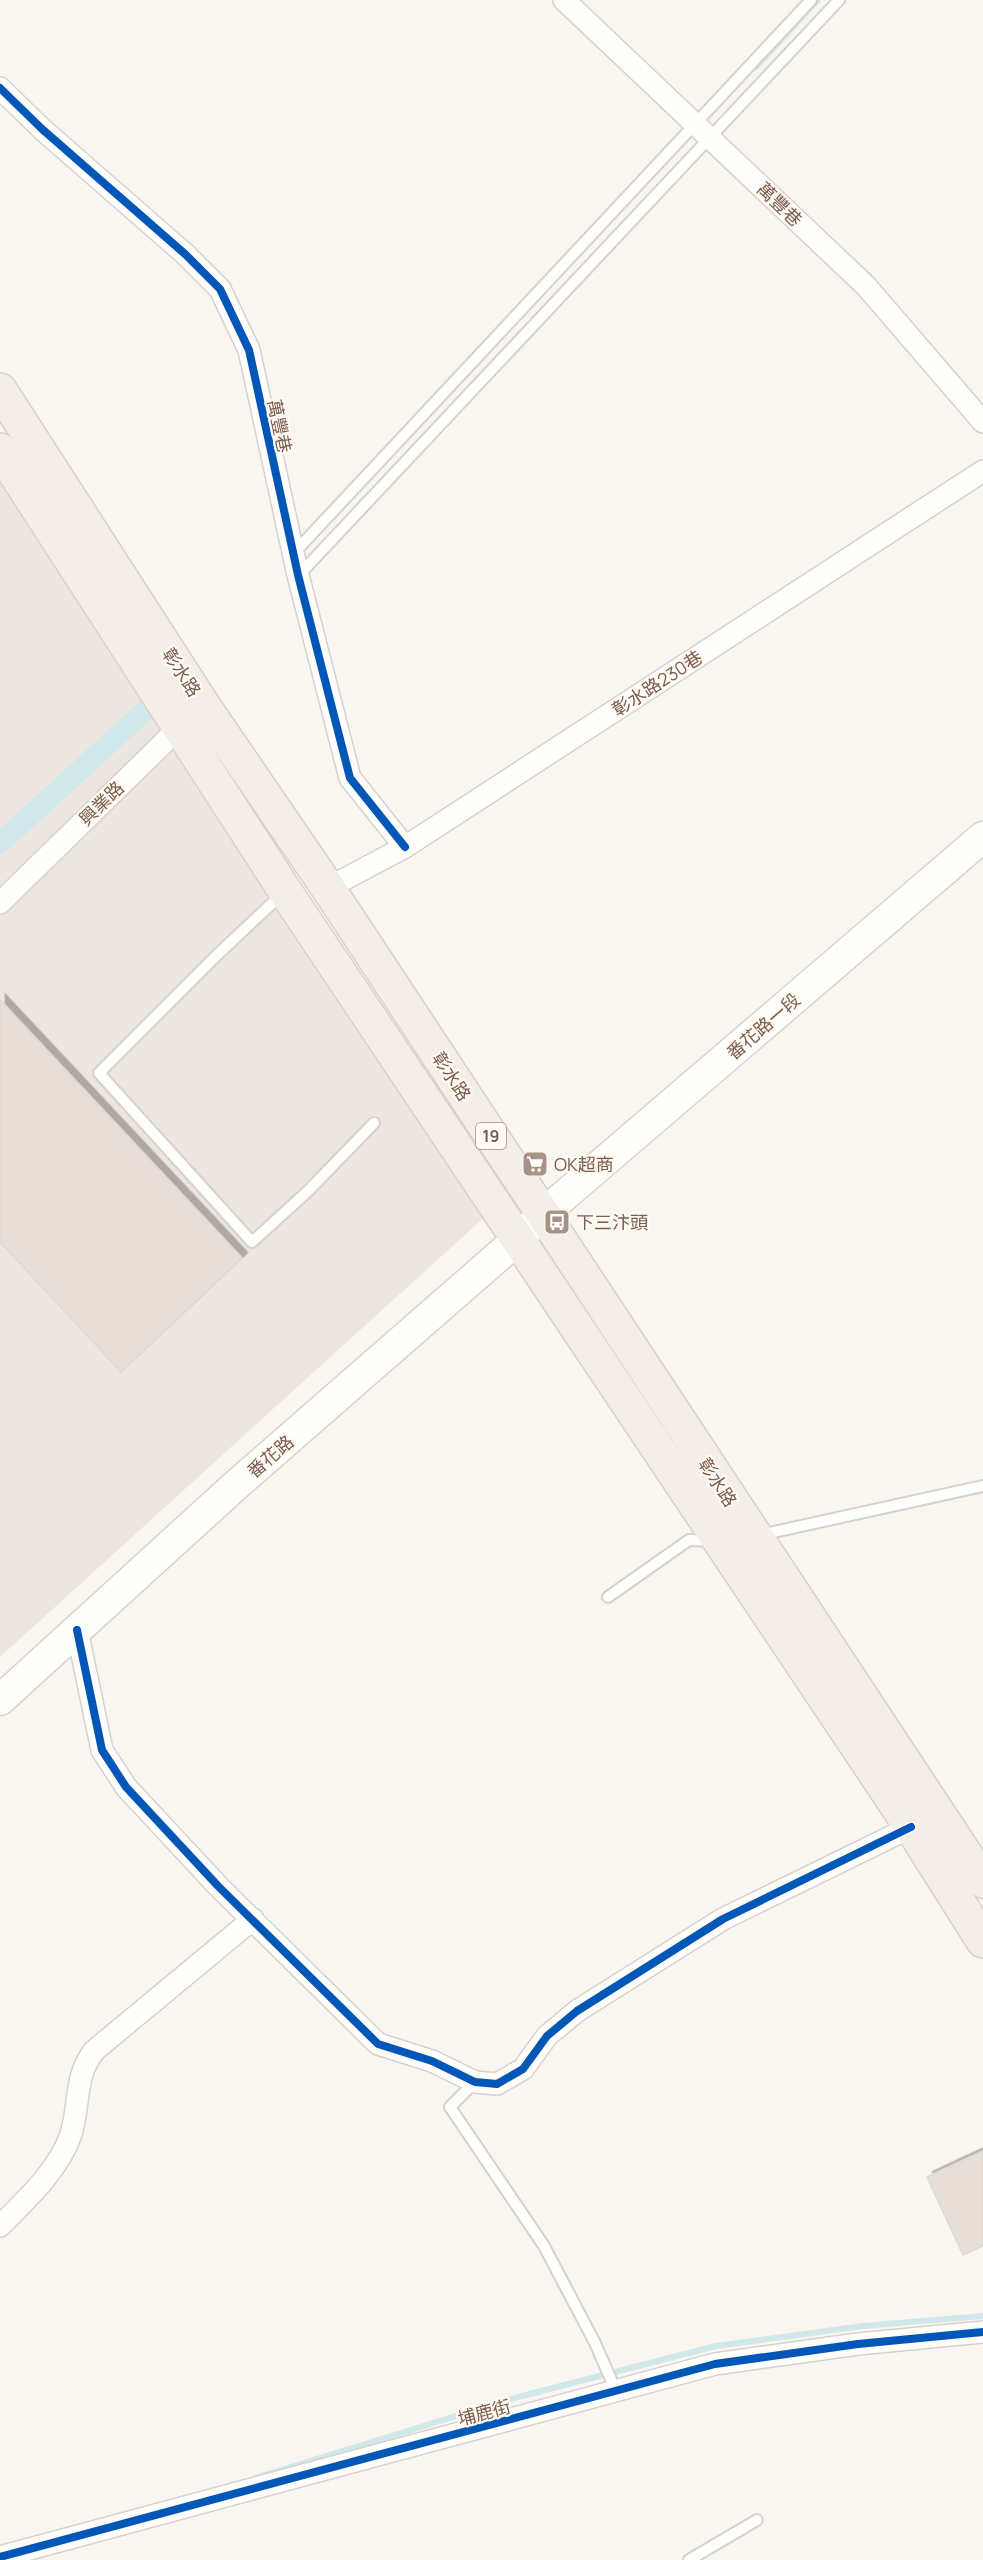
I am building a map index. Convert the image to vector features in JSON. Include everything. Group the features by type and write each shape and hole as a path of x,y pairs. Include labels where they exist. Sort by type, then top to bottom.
{"main road":[{"name":"彰水路","path":"0,390 203,705 328,888 543,1214 911,1827 983,1941"},
{"name":"彰水路","path":"0,450 285,891 518,1239 738,1539 983,1881"},
{"name":"番花路一段","path":"543,1214 983,837"},
{"name":"番花路","path":"0,1700 235,1486 518,1239 543,1214"}],"street":[{"name":"萬豐巷","path":"564,0 866,286 983,422"},
{"name":"萬豐巷","path":"0,88 42,129 185,254 220,289 249,350 298,575 350,778 405,847"},
{"name":"彰水路230巷","path":"328,888 405,847 983,471"},
{"name":"興業路","path":"0,903 203,705"},
{"path":"77,1630 102,1750 126,1787 218,1886 378,2043 432,2061 475,2082 497,2084 523,2069 547,2036 577,2011 723,1919 911,1827"},
{"path":"0,2226 47,2178 71,2135 85,2062 94,2050 253,1918"},
{"name":"埔鹿街","path":"0,2557 715,2364 858,2344 983,2332"}],"lane":[{"path":"298,575 702,130 811,0"},
{"path":"294,553 702,130 839,0"},
{"path":"285,891 99,1073 252,1242 308,1191 374,1123"},
{"path":"608,1598 689,1540 738,1539 983,1486"},
{"path":"475,2082 450,2108 544,2246 616,2391"},
{"path":"689,2560 757,2520"}],"shaded area":[{"path":"0,465 489,1213 0,1657"}],"building":[{"path":"0,1000 242,1258 121,1372 0,1242"},
{"path":"983,2151 983,2246 963,2255 927,2177"}],"waterway":[{"path":"756,67 818,0"},
{"path":"0,843 146,710"},
{"path":"255,2478 518,2397 716,2346 863,2326 983,2316"}],"cycle path":[{"path":"0,88 42,129 185,254 220,289 249,350 298,575 350,778 405,847"},
{"path":"77,1630 102,1750 126,1787 218,1886 378,2044 432,2061 475,2082 497,2084 523,2069 547,2036 577,2011 723,1919 911,1827"},
{"path":"0,2557 715,2364 858,2344 983,2332"}],"place":[{"name":"OK超商","path":"535,1164"},
{"name":"下三汴頭","path":"557,1222"}]}
